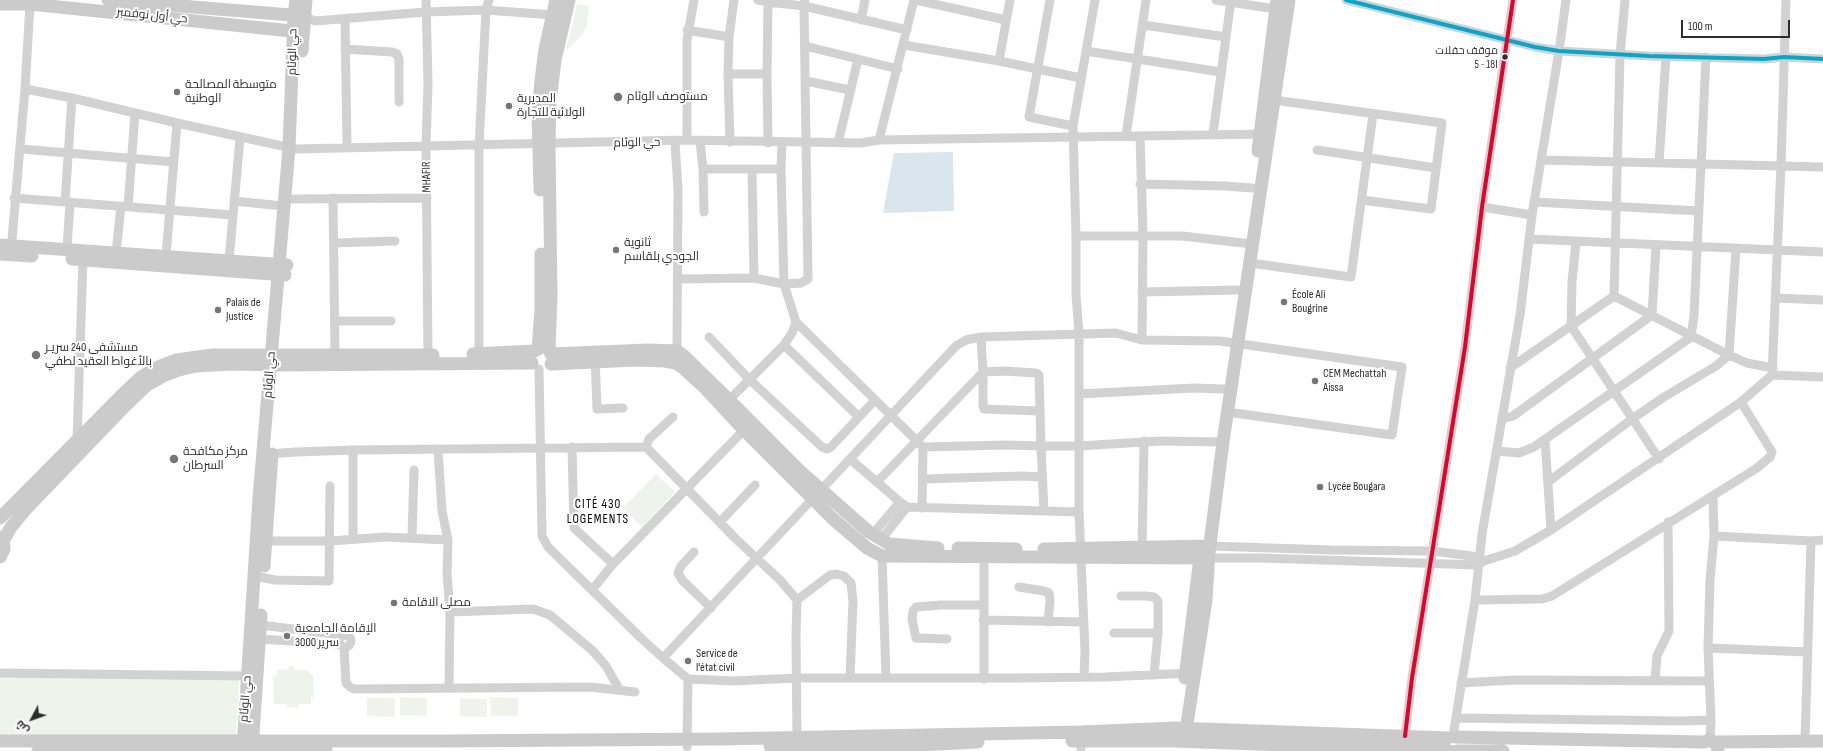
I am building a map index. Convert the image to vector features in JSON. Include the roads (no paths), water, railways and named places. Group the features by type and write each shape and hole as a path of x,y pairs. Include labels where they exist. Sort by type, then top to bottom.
{"street":[{"name":"حي أول نوفمبر","path":"108,0 304,18"},
{"name":"حي الوئام","path":"296,0 304,18"},
{"name":"حي الوئام","path":"293,148 294,52 298,31 304,18 306,0"},
{"name":"MHAFIR","path":"426,0 428,84 426,146 428,355"},
{"path":"479,354 479,146 486,10 489,0"},
{"path":"556,0 545,48 538,114 544,144 551,296 542,357 542,536 548,547 663,658 688,678 734,681 797,678 1084,677 1189,673"},
{"path":"544,144 555,60 569,0"},
{"path":"687,140 688,30 694,0"},
{"path":"730,142 728,74 729,37 734,0"},
{"path":"758,0 768,2 804,3 861,20 907,30"},
{"path":"861,20 865,0"},
{"path":"879,140 915,0 1006,20"},
{"path":"999,61 1010,0"},
{"path":"1050,0 1029,117 1073,126"},
{"path":"1084,677 1084,622 1079,512 1079,333 1076,295 1073,126 1095,0"},
{"path":"1126,136 1146,0"},
{"path":"1216,0 1276,4 1264,134 1249,243 1238,290 1227,412 1220,442"},
{"path":"1178,746 1220,442 1224,389 1250,263 1249,243 1252,188 1264,134 1274,100 1289,0"},
{"path":"1346,0 1507,40 1559,51 1620,55 1764,59 1784,57 1823,59"},
{"path":"1405,736 1412,678 1465,347 1482,207 1513,0"},
{"path":"1451,744 1475,600 1510,368 1521,307 1532,215 1542,160 1566,0"},
{"path":"1614,296 1620,55 1625,0"},
{"path":"595,357 648,350 677,351 684,356 726,403 818,494 852,535 867,548 882,556 984,558 1044,557 1142,547 1261,558 1431,563 1480,561 1514,551 1551,530 1659,459 1741,402 1772,372 1776,298 1786,0"},
{"path":"1213,134 1230,1"},
{"name":"حي أول نوفمبر","path":"0,4 33,2 298,31"},
{"path":"6,250 21,149 33,2"},
{"path":"768,2 768,143"},
{"path":"678,279 754,278 784,284 801,283 808,279 804,3"},
{"path":"298,31 304,18 345,19 426,12 486,10 553,15"},
{"path":"345,19 347,147"},
{"path":"1143,25 1226,37"},
{"path":"267,28 285,40 294,52"},
{"path":"688,30 729,37"},
{"name":"حي الوئام","path":"247,747 247,676 262,541 282,270 293,148 298,31"},
{"path":"904,45 999,61 1082,78"},
{"path":"805,46 898,69"},
{"path":"345,49 392,52 397,54 399,59 399,102"},
{"path":"1086,51 1221,72"},
{"path":"1659,163 1666,56"},
{"path":"1497,450 1519,453 1534,447 1691,337 1694,315 1698,247 1706,57"},
{"path":"838,143 858,59"},
{"path":"728,74 767,74"},
{"path":"806,81 850,90"},
{"path":"25,89 72,98 240,138 293,148"},
{"path":"67,249 67,153 72,98"},
{"path":"1274,100 1442,123 1431,208 1362,200"},
{"path":"116,253 124,206 135,113"},
{"path":"1250,263 1351,277 1373,114"},
{"path":"166,256 177,123"},
{"name":"حي الوئام","path":"293,148 479,146 675,142 687,140 768,143 861,143 879,140 1264,134"},
{"path":"1140,136 1140,184 1143,235 1142,340"},
{"path":"229,260 240,138"},
{"path":"700,141 703,169 704,212"},
{"path":"675,142 678,190 677,351"},
{"path":"782,142 781,169 784,284 796,322 920,444 923,479 922,508"},
{"path":"21,149 174,162"},
{"path":"1317,150 1436,168"},
{"path":"1542,160 1823,167"},
{"path":"703,169 781,169"},
{"path":"752,170 754,278"},
{"path":"1140,184 1252,188"},
{"path":"14,198 233,215"},
{"path":"234,201 288,202 333,198 427,198"},
{"path":"333,198 335,354"},
{"path":"1535,202 1699,211"},
{"path":"1482,207 1532,215"},
{"path":"1076,236 1182,236 1249,243"},
{"path":"1529,240 1823,252"},
{"path":"334,242 395,241"},
{"path":"1576,242 1572,282 1571,326 1659,459"},
{"path":"1652,315 1656,245"},
{"path":"6,250 67,249 229,260 282,270"},
{"path":"1548,482 1632,419 1664,397 1716,366 1729,356 1736,249"},
{"path":"6,250 83,260 282,270"},
{"path":"77,440 83,260"},
{"path":"1142,292 1238,290"},
{"path":"1510,368 1614,296"},
{"path":"1614,296 1691,337 1729,356 1747,363 1772,372 1823,377"},
{"path":"1776,298 1823,300"},
{"path":"1502,420 1512,416 1652,315"},
{"path":"335,321 391,321"},
{"path":"726,403 784,345 792,333 796,322"},
{"path":"663,658 956,346 966,340 981,337 1116,333 1142,340 1206,340 1234,343 1402,367 1392,436 1227,412"},
{"path":"709,337 749,379 822,447 831,447 875,400"},
{"path":"981,337 984,409 1039,411"},
{"path":"784,345 859,417"},
{"path":"0,557 4,549 1,539 39,494 147,385 167,374 196,366 335,354 479,354 542,357"},
{"path":"0,518 141,377 158,367 176,360 195,356 275,360 595,357 676,363 726,403 744,430 818,494 889,544 929,548 1081,553 1332,550 1432,551 1480,561"},
{"path":"595,357 597,409 624,408"},
{"path":"877,482 920,444 983,372 1005,371 1036,373 1039,375 1039,411 1044,511"},
{"path":"1079,394 1194,388 1224,389"},
{"path":"1475,600 1542,599 1552,596 1668,522 1714,496 1757,468 1770,457 1772,452 1768,443 1741,402"},
{"path":"646,447 649,439 673,417"},
{"path":"592,590 613,564 744,430"},
{"path":"1545,440 1551,530"},
{"path":"920,444 1079,446 1144,441 1220,442"},
{"path":"1142,547 1144,441"},
{"path":"572,447 574,528 613,564"},
{"path":"268,454 353,450 646,447 780,580 798,600 796,637 797,741"},
{"path":"353,450 353,538"},
{"path":"438,450 442,511 448,540 447,573 450,612 449,687"},
{"path":"850,459 904,504 922,508 1079,512"},
{"path":"412,538 414,470"},
{"path":"923,479 1022,476 1042,477"},
{"path":"720,522 755,485"},
{"path":"259,577 275,580 329,580 331,541 329,510 330,486"},
{"path":"1710,745 1711,720 1708,681 1708,648 1710,580 1714,536 1714,496"},
{"path":"877,537 904,504"},
{"path":"1655,680 1657,656 1669,631 1668,522"},
{"path":"1714,536 1811,541 1823,540"},
{"path":"262,541 331,541 353,538 412,538 448,540"},
{"path":"1805,741 1811,541"},
{"path":"694,552 681,566 678,573 682,580 711,608"},
{"path":"882,556 886,678"},
{"path":"984,558 984,678"},
{"path":"798,600 830,575 836,574 844,576 851,584 853,601 850,678"},
{"name":"حي الوئام","path":"247,747 260,625 259,577"},
{"path":"1019,587 1049,593 1050,601 1048,622"},
{"path":"1121,596 1154,597 1158,601 1158,633 1154,675"},
{"path":"947,639 916,638 912,619 913,611 916,607 941,605 983,605"},
{"path":"450,612 533,610 550,615 593,651 606,666 619,689"},
{"path":"983,620 1084,622"},
{"path":"260,625 342,642"},
{"path":"1114,633 1158,633"},
{"path":"259,639 342,642"},
{"path":"342,642 346,683 350,688 354,689 590,687 619,689 635,692"},
{"path":"1708,648 1808,652"},
{"path":"0,672 247,676"},
{"path":"686,743 688,678"},
{"path":"1461,683 1514,680 1708,681"},
{"path":"1456,718 1651,721 1711,720"},
{"path":"1081,741 1181,729 1405,736 1451,744 1459,740 1461,744 1456,751"},
{"path":"0,741 247,747"},
{"path":"38,751 126,751 247,747 439,745 556,746 797,741 897,744 1081,741 1178,746 1451,744 1710,745 1805,741 1823,742"},
{"path":"1456,751 1503,751"}],"place":[{"name":"موقف حفلات 5 - 18ا","path":"1505,57"},
{"name":"متوسطة المصالحة الوطنية","path":"177,92"},
{"name":"مستوصف الوئام","path":"618,97"},
{"name":"المديرية الولائية للتجارة","path":"509,106"},
{"name":"ثانوية الجودي بلقاسم","path":"616,250"},
{"name":"École Ali Bougrine","path":"1284,302"},
{"name":"Palais de Justice","path":"218,310"},
{"name":"مستشفى 240 سريـر بالأغواط العقيد لطفي","path":"36,355"},
{"name":"CEM Mechattah Aissa","path":"1315,381"},
{"name":"مركز مكافحة السرطان","path":"174,459"},
{"name":"Lycée Bougara","path":"1320,487"},
{"name":"مصلى الاقامة","path":"394,603"},
{"name":"الإقامة الجامعية 3000 سرير","path":"287,636"},
{"name":"Service de l'état civil","path":"688,661"}],"district":[{"name":"CITÉ 430 LOGEMENTS","path":"598,512"}]}
